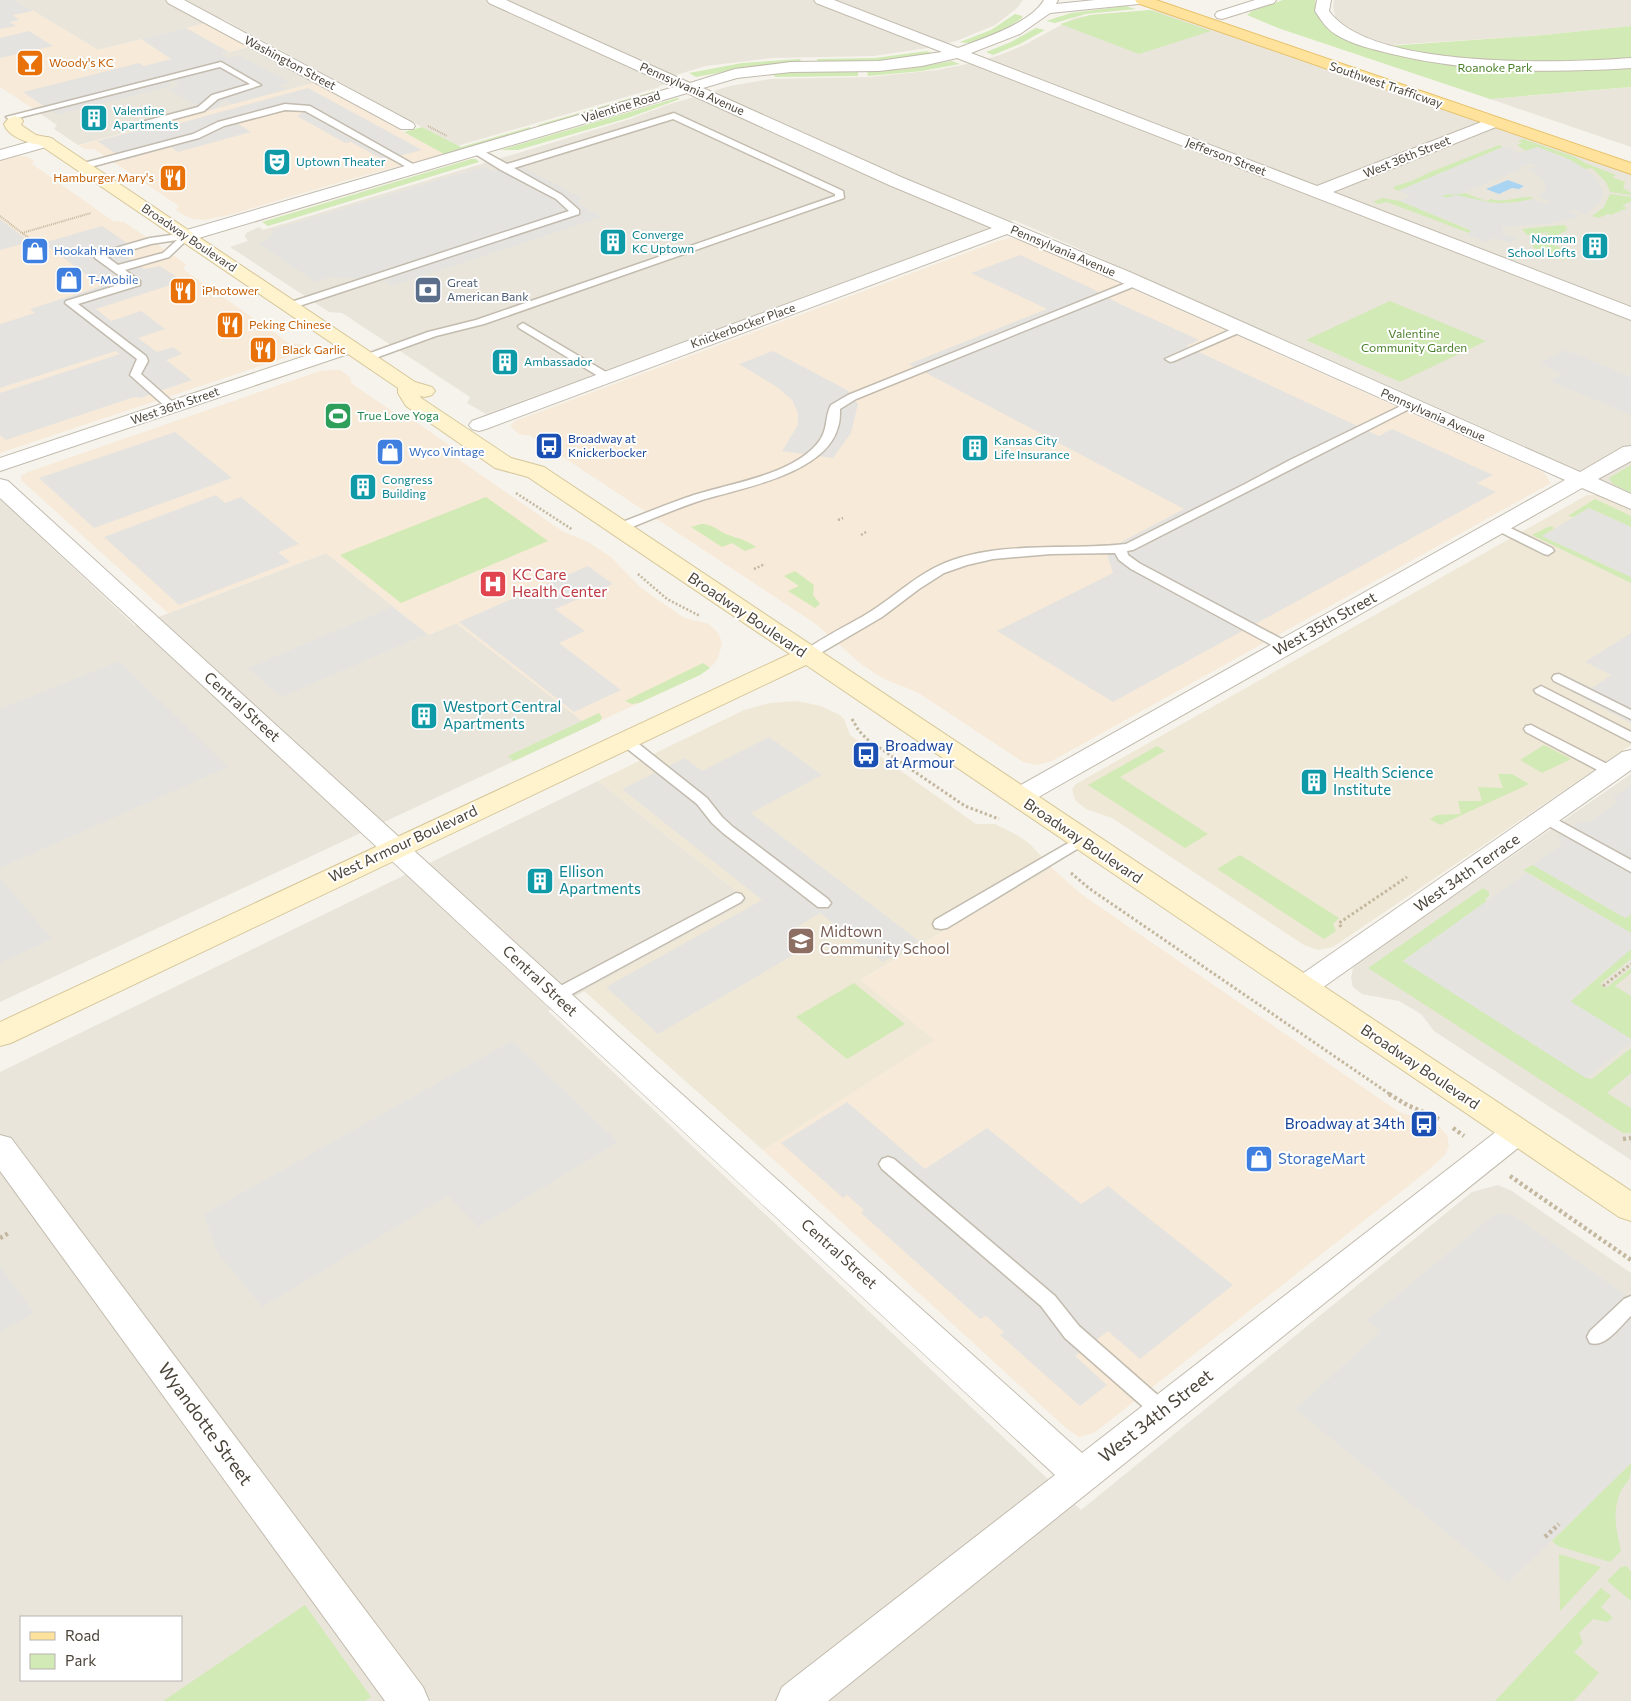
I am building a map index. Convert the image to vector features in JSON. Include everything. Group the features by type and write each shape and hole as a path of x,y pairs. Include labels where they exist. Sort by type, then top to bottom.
{"main road":[{"name":"Southwest Trafficway","path":"1141,0 1631,169"},
{"name":"Southwest Trafficway","path":"1177,0 1604,144"},
{"name":"Broadway Boulevard","path":"8,116 12,126 31,139 46,142 83,166 408,386 433,394 523,455 536,472 1631,1208"},
{"name":"Broadway Boulevard","path":"408,386 408,393 413,402 496,458 517,468 536,472"},
{"name":"West Armour Boulevard","path":"0,1035 807,655"}],"street":[{"name":"Washington Street","path":"173,0 407,126"},
{"name":"Pennsylvania Avenue","path":"494,0 895,181 1136,282 1409,405 1631,502"},
{"name":"Jefferson Street","path":"821,0 1631,314"},
{"path":"1049,4 1141,0"},
{"path":"1222,15 1269,0"},
{"path":"1324,0 1322,11 1334,26 1366,42 1406,53 1466,63 1516,66 1594,66 1631,63"},
{"name":"Valentine Road","path":"186,236 735,74 791,67 878,66 922,61 958,53 1015,31 1049,4"},
{"name":"West 36th Street","path":"1318,192 1495,122"},
{"path":"0,155 46,142"},
{"name":"Knickerbocker Place","path":"479,425 1008,228"},
{"name":"West 36th Street","path":"0,466 172,407 358,352"},
{"name":"West 35th Street","path":"1019,797 1631,452"},
{"name":"Central Street","path":"0,486 555,996 1081,1475"},
{"name":"West 34th Terrace","path":"1302,988 1621,765"},
{"name":"West 34th Street","path":"796,1701 1517,1132"},
{"name":"Wyandotte Street","path":"0,1147 409,1701"}],"lane":[{"path":"8,116 221,64 257,85 215,97 201,108 138,126"},
{"path":"83,166 196,136 232,121 294,106 307,108 415,168"},
{"path":"358,352 480,322 839,198 840,193 674,116 504,168"},
{"path":"289,306 576,212 559,197 504,168 475,150"},
{"path":"172,407 135,375 143,361 142,358 70,303 136,283 99,256 150,241 186,236"},
{"path":"117,269 166,255 186,236"},
{"path":"619,528 698,498 779,474 801,463 824,445 836,422 835,407 852,396 1136,282"},
{"path":"523,326 607,377"},
{"path":"1170,359 1239,329"},
{"path":"807,655 877,614 914,586 934,574 963,562 993,555 1051,550 1106,550 1129,547 1409,405"},
{"path":"1498,526 1548,550"},
{"path":"1119,548 1123,557 1135,566 1286,647"},
{"path":"1559,678 1631,715"},
{"path":"1540,690 1631,738"},
{"path":"1531,729 1621,765"},
{"path":"625,740 702,801 716,820 728,830 823,903"},
{"path":"1545,818 1631,867"},
{"path":"941,924 1082,840"},
{"path":"555,996 736,898"},
{"path":"888,1164 1048,1301 1083,1342 1162,1411"},
{"path":"1597,1337 1631,1304"}],"path":[{"path":"22,233 91,213"},
{"path":"0,216 32,240"},
{"path":"838,520 843,518"},
{"path":"861,535 866,532"},
{"path":"754,569 765,564"},
{"path":"848,712 858,731 868,740 957,801 973,810 1008,821"},
{"path":"1055,857 1090,889 1382,1090 1407,1105 1425,1111 1443,1121"},
{"path":"1343,920 1374,900"},
{"path":"1603,986 1631,964"},
{"path":"1448,1124 1453,1128"},
{"path":"1623,1139 1631,1138"},
{"path":"1517,1182 1631,1260"},
{"path":"0,1238 9,1233"},
{"path":"1545,1536 1559,1524"}],"shaded area":[{"path":"0,0 15,0 98,50 206,23 249,47 160,69 167,74 32,108 0,87"},
{"path":"0,0 15,0 33,11 13,15 19,20 10,22 16,26 0,29"},
{"path":"15,0 1023,0 1016,9 995,25 959,40 934,47 874,56 772,58 706,66 676,75 660,87 457,146 223,19 98,50"},
{"path":"1334,0 1631,0 1631,26 1544,35 1390,45 1356,33 1336,19 1333,7"},
{"path":"1157,10 1631,173 1631,493 1014,220 486,414 467,403 470,397 342,313 329,312 230,247 248,241 245,237 246,233 259,227 263,230 630,119 667,105 730,86 770,79 869,77 937,70 1000,55 1026,44 1074,18 1098,14"},
{"path":"186,28 229,52 222,54 228,58 240,56 290,82 279,85 286,89 233,104 224,100 217,108 134,130 127,125 195,105 168,89 180,85 173,81 168,83 172,86 57,115 23,92 139,63 144,66 171,59 141,39"},
{"path":"29,31 53,46 0,58 0,38"},
{"path":"249,47 314,83 78,145 54,129 57,125 32,108 166,74 159,69"},
{"path":"314,83 444,154 229,215 203,220 193,219 182,214 176,210 179,206 94,149 84,149 79,145"},
{"path":"1631,87 1631,147 1490,99 1621,88"},
{"path":"308,88 422,150 384,160 351,142 345,143 297,116 303,113 292,109 237,123 251,132 178,152 171,147 125,160 97,141 172,121 177,124"},
{"path":"1503,147 1512,148 1514,152 1520,153 1537,147 1570,160 1587,170 1597,179 1603,191 1601,201 1586,214 1572,209 1568,211 1581,216 1573,219 1546,224 1502,227 1503,233 1519,239 1509,243 1495,238 1485,242 1466,234 1471,232 1470,229 1400,201 1411,196 1398,191","holes":["1526,163 1538,166 1528,169 1544,181 1546,189 1539,196 1551,202 1546,204 1533,199 1514,203 1493,203 1456,195 1446,198 1441,195 1461,194 1521,169 1520,166 1527,166"]},
{"path":"19,156 28,157 34,161 32,164 113,221 124,222 186,264 183,269 289,343 301,344 304,348 303,350 296,354 0,453 0,161"},
{"path":"521,166 582,198 579,204 602,217 392,286 383,280 330,277 315,282 259,244 266,241 273,232 271,230 483,167 492,171"},
{"path":"0,219 30,242 0,250"},
{"path":"102,226 127,243 115,248 144,269 160,266 183,281 96,309 111,321 141,311 165,329 138,338 157,352 173,347 182,354 166,360 192,380 140,398 134,397 6,440 0,435 0,393 120,354 116,351 0,388 0,324 35,313 30,309 102,286 43,243"},
{"path":"1010,238 1026,242 1539,470 1545,474 1551,483 1052,761 1037,765 1023,762 917,692 884,679 861,664 816,624 531,436 519,434 510,426 515,421"},
{"path":"1020,255 1199,340 1186,346 1379,436 1392,429 1493,475 1477,483 1496,492 1113,702 997,631 1113,573 1106,550 1184,509 909,364 1047,309 971,273"},
{"path":"1566,350 1631,377 1631,415 1550,381 1563,374 1539,363"},
{"path":"773,351 847,390 858,404 851,433 833,458 782,451 798,425 798,413 792,400 777,387 739,364"},
{"path":"340,370 350,377 351,383 402,418 416,422 459,452 458,459 562,531 588,542 611,557 640,587 684,618 709,624 719,634 722,644 714,664 700,675 589,726 456,623 429,635 326,553 168,613 21,480 21,476 28,472 320,371"},
{"path":"175,432 232,478 94,528 39,478"},
{"path":"216,495 225,503 241,497 299,544 278,552 290,562 179,605 104,537"},
{"path":"1587,495 1598,495 1631,508 1631,745 1333,947 1318,950 1304,945 1112,818 1086,809 1075,800 1072,789 1076,784"},
{"path":"0,499 135,626 326,553 429,635 456,623 589,726 0,1002"},
{"path":"1589,508 1631,527 1631,577 1542,536"},
{"path":"588,566 613,584 555,609 585,631 559,643 621,690 574,712 459,622"},
{"path":"392,607 427,634 281,697 248,668"},
{"path":"1631,633 1631,723 1553,682 1565,675 1592,688 1611,675 1585,662"},
{"path":"119,661 228,767 0,868 0,709"},
{"name":"Midtown Community School","path":"797,701 821,706 840,715 844,719 850,735 976,824 995,824 1017,835 1030,844 1052,868 860,980 934,1040 763,1150 584,991 749,901 598,781 744,710 770,703"},
{"path":"769,737 822,775 751,813 919,941 883,962 820,913 797,927 814,943 658,1034 606,987 762,900 622,789 685,758 702,771"},
{"path":"1631,774 1631,1160 1434,1031 1421,1014 1399,1001 1362,994 1353,987 1351,978 1353,968 1360,961"},
{"path":"598,781 749,901 548,1011 1081,1510 1472,1192 1498,1185 1512,1191 1631,1273 1631,1701 0,1701 0,1072"},
{"path":"1631,785 1631,914 1626,918 1533,865 1561,845 1561,840 1557,837 1578,823 1590,822 1615,804 1616,800 1613,797"},
{"path":"1052,868 1081,894 1399,1112 1435,1122 1447,1135 1449,1146 1445,1155 1426,1172 1094,1433 1079,1437 1066,1428 763,1150 933,1040 859,981"},
{"path":"1526,873 1631,933 1631,949 1570,1001 1631,1039 1631,1043 1586,1078 1403,961"},
{"path":"0,878 52,939 0,963"},
{"path":"512,1041 618,1142 478,1227 448,1196 262,1307 217,1252 204,1214"},
{"path":"847,1102 925,1169 987,1128 1081,1204 1108,1186 1233,1285 1140,1359 1108,1331 1075,1356 1107,1385 1080,1406 1000,1335 1004,1332 986,1316 980,1319 861,1213 864,1210 847,1195 843,1198 781,1143"},
{"path":"1495,1214 1516,1217 1631,1299 1631,1463 1508,1583 1295,1409 1381,1331 1367,1320"},
{"path":"0,1266 34,1313 0,1332"}],"green space":[{"name":"Roanoke Park","path":"1283,0 1315,0 1317,13 1328,28 1373,47 1544,35 1631,26 1631,87 1490,99 1278,28 1247,15 1252,11"},
{"path":"1125,6 1136,9 1086,14 1055,23 1046,21 1071,13"},
{"path":"1150,10 1211,31 1139,54 1060,24 1090,15"},
{"path":"1015,14 1022,16 1022,18 992,36 975,42 960,42 991,30"},
{"path":"1036,28 1045,30 1020,44 993,55 986,52 1011,42"},
{"path":"927,51 932,53 877,62 818,63 817,59 875,58"},
{"path":"800,59 802,63 749,67 696,77 689,73 742,63"},
{"path":"952,61 960,64 922,71 868,76 867,71 906,69"},
{"path":"858,71 858,76 775,77 773,73"},
{"path":"661,91 540,126 537,125"},
{"path":"677,98 680,99 628,118 518,150 500,150"},
{"path":"422,127 461,147 530,127 532,129 444,154 404,132"},
{"path":"1523,139 1575,157 1616,175 1612,177 1625,182 1623,188 1631,193 1631,195 1610,192 1606,182 1592,168 1585,169 1564,157 1537,147 1526,151 1517,145 1522,143 1518,141"},
{"path":"1499,145 1503,147 1398,191 1393,188 1395,186 1412,181"},
{"path":"476,159 479,162 268,226 262,222"},
{"path":"1465,193 1486,201 1491,199 1534,198 1499,203 1446,198 1441,195"},
{"path":"1610,194 1631,197 1631,201 1622,206 1627,208 1611,215 1608,214 1598,218 1592,216 1604,207"},
{"path":"1382,198 1400,201 1472,231 1469,233 1387,202 1378,204 1373,202"},
{"path":"1563,225 1568,227 1565,228 1568,230 1545,241 1575,254 1564,260 1534,248 1530,242 1550,232 1527,235 1522,229"},
{"name":"Valentine Community Garden","path":"1390,301 1486,341 1400,382 1306,340"},
{"path":"1631,465 1631,493 1613,484 1609,478"},
{"path":"486,497 548,541 401,603 340,555"},
{"path":"1595,499 1631,516 1631,527 1589,508 1574,517 1568,516"},
{"path":"701,524 711,526 756,547 745,551 732,543 722,547 691,527"},
{"path":"1550,526 1555,528 1542,536 1631,577 1631,583 1532,535"},
{"path":"795,571 814,585 813,595 820,604 815,608 788,591 799,586 784,576"},
{"path":"703,663 710,668 700,675 639,703 632,704 625,701"},
{"path":"599,713 602,717 600,721 514,761 508,756"},
{"path":"1544,745 1571,759 1542,773 1520,760"},
{"path":"1157,746 1165,751 1120,777 1208,834 1185,848 1088,785"},
{"path":"1498,774 1512,774 1529,784 1440,825 1430,819 1437,815 1461,814 1458,801 1482,801 1478,787 1503,788"},
{"path":"1240,855 1339,918 1333,924 1336,931 1324,939 1217,869"},
{"path":"1533,865 1625,918 1631,914 1631,933 1523,870"},
{"path":"1483,888 1489,892 1489,896 1485,899 1487,901 1403,961 1587,1078 1592,1079 1631,1048 1631,1073 1607,1093 1631,1108 1631,1133 1623,1133 1368,968"},
{"path":"1631,949 1631,959 1600,984 1606,988 1631,968 1631,973 1615,986 1631,996 1631,1039 1570,1002"},
{"path":"854,983 905,1024 847,1059 796,1017"},
{"path":"1631,1463 1629,1479 1621,1491 1616,1510 1616,1524 1621,1551 1610,1562 1558,1546 1552,1541"},
{"path":"1559,1554 1601,1567 1560,1611"},
{"path":"1627,1566 1631,1572 1631,1601 1607,1581 1621,1567"},
{"path":"1601,1588 1611,1596 1601,1607 1613,1618 1607,1622 1593,1619 1579,1633 1583,1643 1574,1652 1599,1673 1574,1701 1495,1701"},
{"path":"305,1605 371,1697 365,1701 163,1701"}],"water":[{"path":"1508,180 1524,186 1519,189 1512,188 1499,194 1486,189"}],"place":[{"name":"Woody's KC","path":"30,63"},
{"name":"Valentine Apartments","path":"94,118"},
{"name":"Uptown Theater","path":"277,162"},
{"name":"Hamburger Mary's","path":"173,178"},
{"name":"Converge KC Uptown","path":"613,242"},
{"name":"Norman School Lofts","path":"1595,246"},
{"name":"Hookah Haven","path":"35,251"},
{"name":"T-Mobile","path":"69,280"},
{"name":"Great American Bank","path":"428,290"},
{"name":"iPhotower","path":"183,291"},
{"name":"Peking Chinese","path":"230,325"},
{"name":"Black Garlic","path":"263,350"},
{"name":"Ambassador","path":"505,362"},
{"name":"True Love Yoga","path":"338,416"},
{"name":"Broadway at Knickerbocker","path":"549,446"},
{"name":"Kansas City Life Insurance","path":"975,448"},
{"name":"Wyco Vintage","path":"390,452"},
{"name":"Congress Building","path":"363,487"},
{"name":"KC Care Health Center","path":"493,584"},
{"name":"Westport Central Apartments","path":"424,716"},
{"name":"Broadway at Armour","path":"866,755"},
{"name":"Health Science Institute","path":"1314,782"},
{"name":"Ellison Apartments","path":"540,881"},
{"name":"Midtown Community School","path":"801,941"},
{"name":"Broadway at 34th","path":"1424,1124"},
{"name":"StorageMart","path":"1259,1159"}]}
